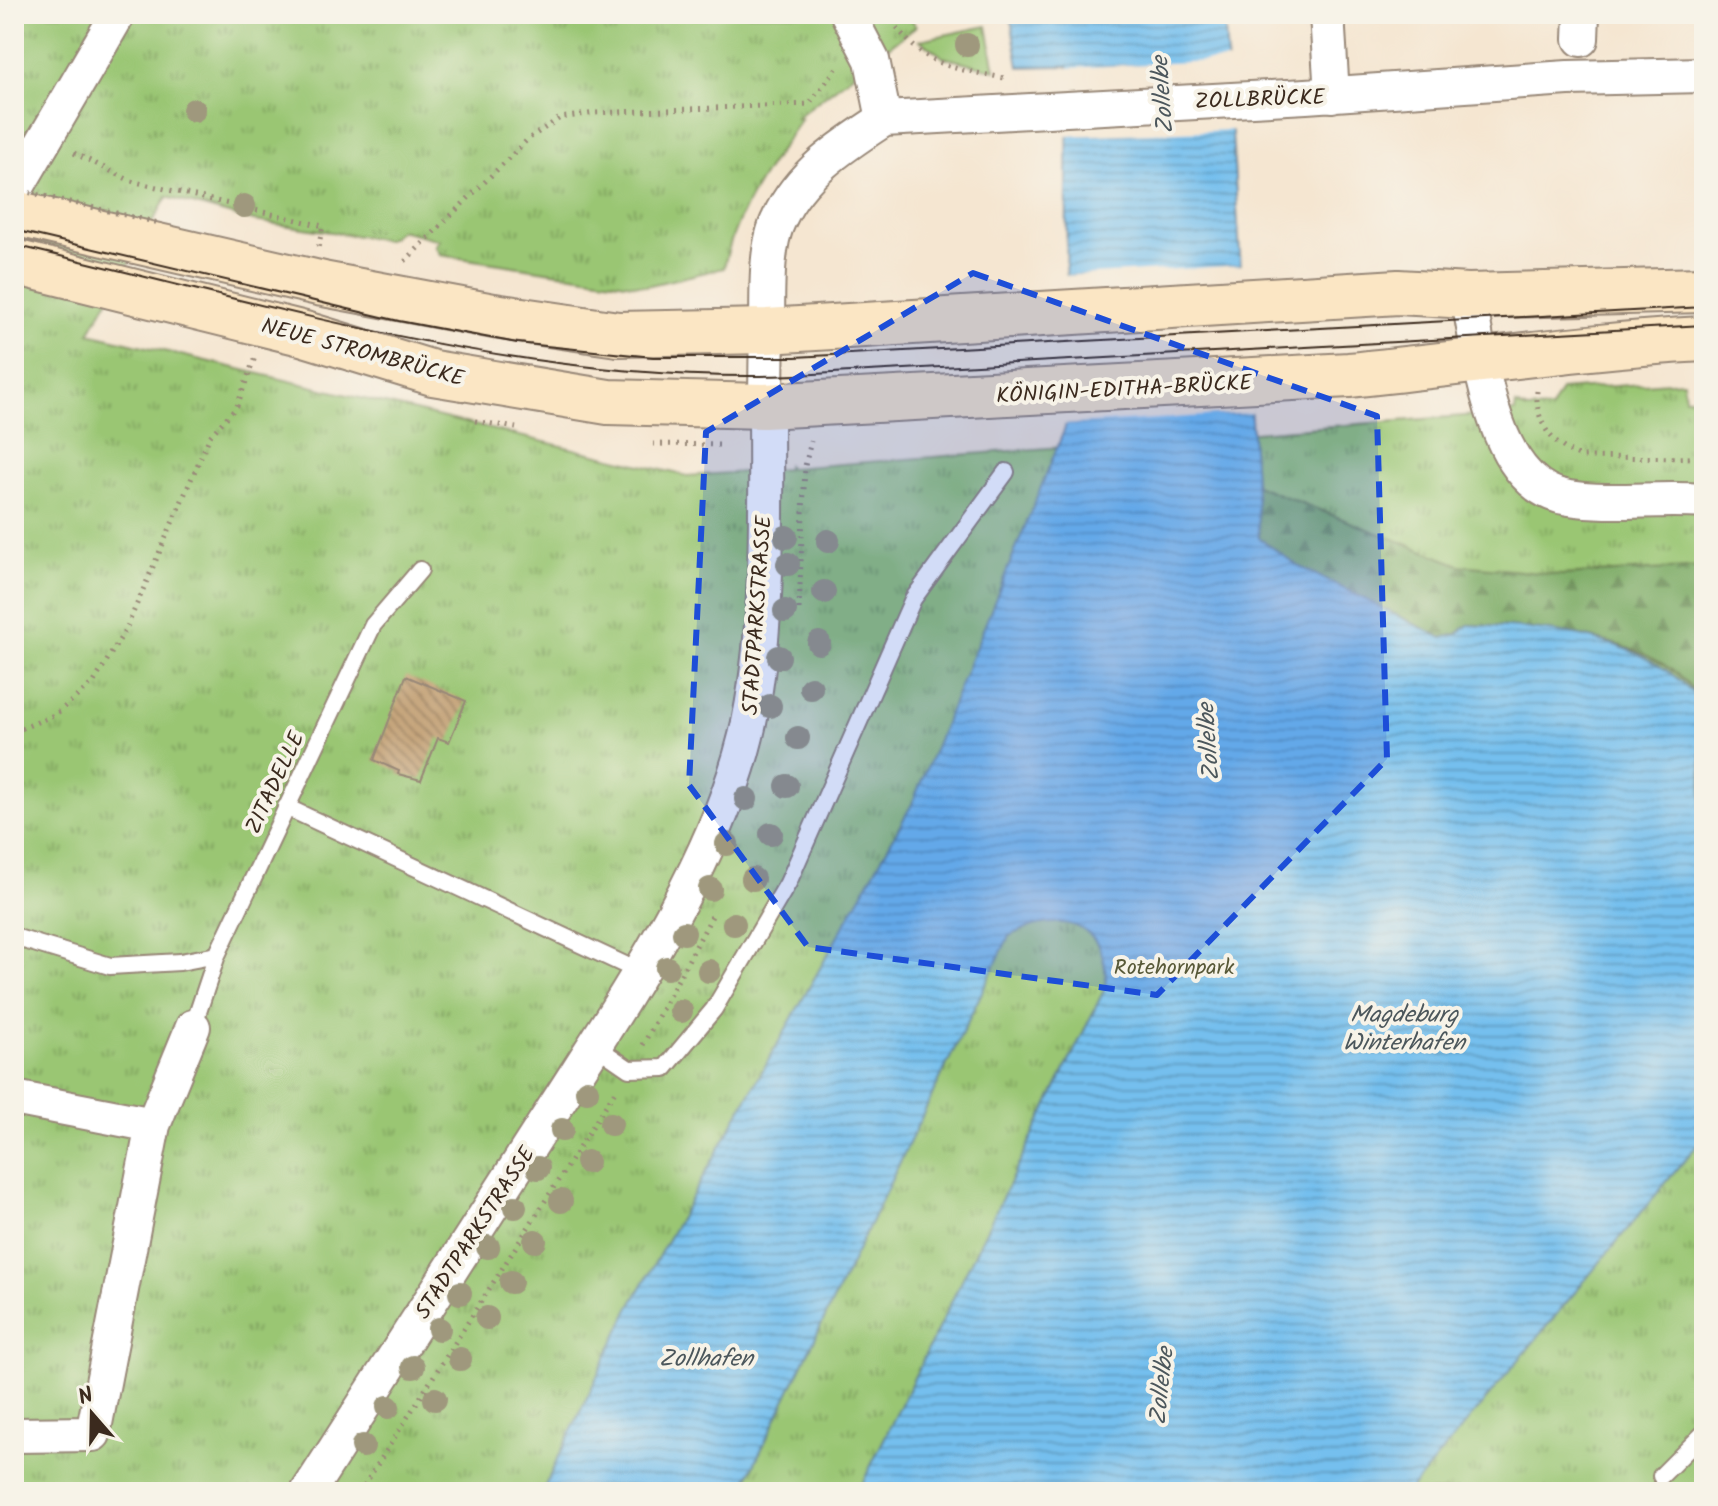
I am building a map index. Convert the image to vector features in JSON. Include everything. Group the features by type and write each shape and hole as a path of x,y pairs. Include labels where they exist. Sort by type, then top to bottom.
{"main road":[{"path":"14,213 152,234 323,284 567,328 650,334 767,331 1398,292 1468,296 1694,290"},
{"name":"NEUE STROMBRÜCKE","path":"14,262 305,334 433,373 542,394 664,406 764,406"},
{"name":"KÖNIGIN-EDITHA-BRÜCKE","path":"764,406 1349,375 1695,339"}],"street":[{"path":"14,191 118,14"},
{"path":"767,331 769,273 777,221 804,182 835,152 884,119 868,49 848,14"},
{"path":"1327,14 1332,95"},
{"name":"ZOLLBRÜCKE","path":"884,119 1239,97 1332,95 1568,78 1704,75"},
{"path":"1468,296 1503,442 1518,466 1538,486 1565,498 1704,501"},
{"name":"STADTPARKSTRASSE","path":"308,1492 594,1045 712,837 746,735 758,649 764,559 767,331"},
{"path":"14,1435 93,1434 153,1125 193,1027"},
{"path":"14,1098 153,1125"}],"lane":[{"path":"594,1045 629,1069 665,1068 714,1009 788,883 913,599 1006,472"},
{"name":"ZITADELLE","path":"193,1027 217,955 373,625 420,570"},
{"path":"286,807 638,971"},
{"path":"14,937 110,966 180,962 217,955"},
{"path":"1661,1476 1704,1433"}],"path":[{"path":"888,14 905,40 924,57 958,70 1006,78"},
{"path":"397,269 528,139 560,118 595,113 809,104 846,55 905,40"},
{"path":"68,149 131,181 323,226"},
{"path":"14,191 152,234"},
{"path":"14,732 56,714 94,682 126,629 210,436 237,406 258,348"},
{"path":"1539,378 1537,401 1546,433 1563,451 1582,457 1704,458"},
{"name":"STADTPARKSTRASSE","path":"360,1492 621,1081"}],"highlighted area":[{"path":"973,273 1377,416 1387,759 1157,995 808,947 689,785 706,432"}],"green space":[{"name":"Rotehornpark","path":"14,14 908,14 916,26 796,118 801,119 745,209 724,268 646,286 440,255 435,246 440,240 400,230 387,240 254,221 167,197 89,333 687,476 787,469 787,465 790,468 1515,412 1516,405 1527,410 1551,409 1561,390 1683,381 1685,398 1704,397 1704,1492 14,1492"},
{"path":"987,26 995,70 943,57 920,40"},
{"path":"1253,484 1460,565 1560,575 1704,567 1704,710 1688,685 1664,665 1634,650 1564,633 1496,626 1468,625 1457,634 1442,638 1298,566 1259,538"}],"water":[{"name":"Magdeburg Winterhafen","path":"1010,14 1224,14 1259,538 1298,566 1442,638 1457,634 1468,625 1531,629 1595,639 1653,661 1679,679 1701,702 1704,1137 1409,1492 858,1492 1106,986 1104,964 1089,934 1077,926 1062,923 1028,928 1009,936 741,1492 542,1492 629,1309 912,804 1065,428 1068,66 1019,67"}],"pier":[{"path":"1230,60 1235,130 1064,136 1064,69 1026,70"},
{"path":"1243,265 1252,413 1061,425 1062,276"}],"building":[{"path":"406,676 466,701 449,742 438,738 421,780 398,774 399,771 374,760"}],"tram line":[{"path":"14,230 399,321 517,343 653,357 795,357 1704,307"},
{"path":"14,245 402,337 499,355 598,368 697,375 796,375 1704,325"}],"water label":[{"name":"Zollelbe","path":"1162,95"},
{"name":"Zollelbe","path":"1208,742"},
{"name":"Zollhafen","path":"706,1358"},
{"name":"Zollelbe","path":"1161,1386"}]}
